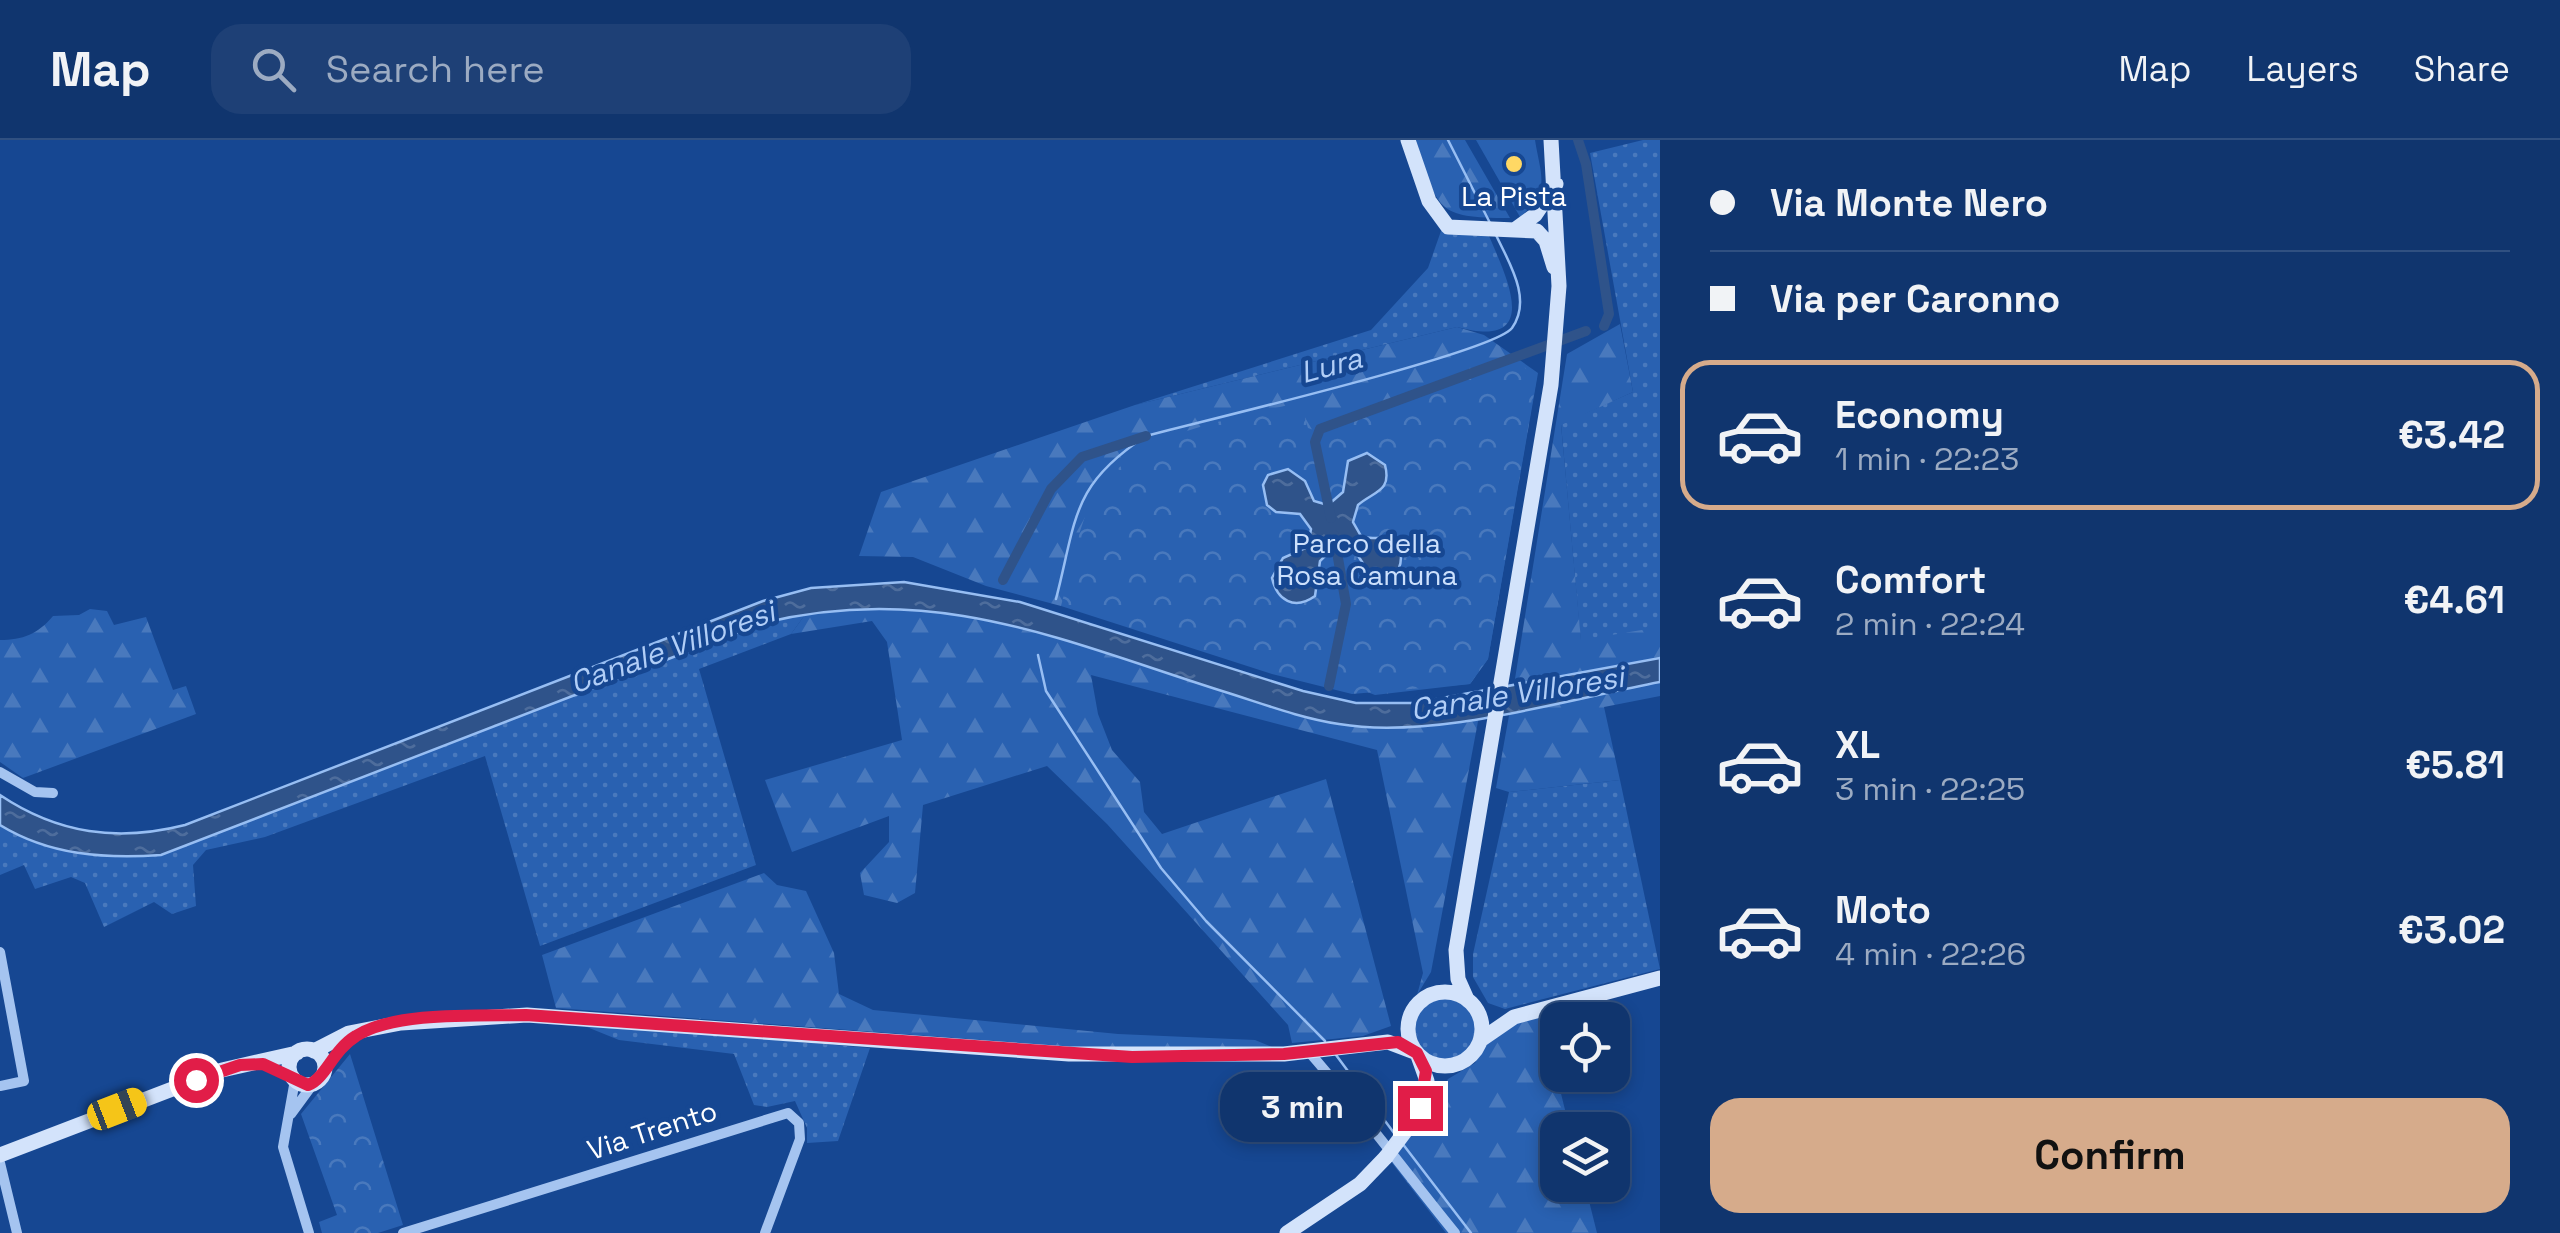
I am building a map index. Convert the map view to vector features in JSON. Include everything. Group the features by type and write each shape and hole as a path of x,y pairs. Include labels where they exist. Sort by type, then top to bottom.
{"street":[{"path":"1408,140 1436,216 1448,227 1537,231 1546,241 1559,286"},
{"path":"1481,1040 1479,1012 1466,998 1458,979 1456,950 1551,385 1559,286 1551,140"},
{"path":"1517,228 1535,215 1556,184"},
{"path":"0,772 35,792 53,793"},
{"path":"1370,1044 1409,1019 1422,999 1433,993 1456,950"},
{"path":"0,952 24,1081 0,1086"},
{"path":"1287,1233 1345,1194 1386,1157 1450,1066 1469,1057 1492,1028 1514,1017 1660,978"},
{"path":"1433,993 1466,998"},
{"path":"1479,1012 1514,1017"},
{"path":"0,1155 159,1093 248,1064 314,1051 339,1036 445,1017 526,1015 1069,1054 1316,1052 1398,1042 1432,1063 1450,1066"},
{"path":"1409,1019 1409,1037 1427,1081 1416,1115"},
{"path":"287,1119 343,1044 363,1031"},
{"path":"314,1051 325,1067"},
{"path":"1316,1052 1370,1129 1455,1233"},
{"path":"296,1053 290,1063 293,1078 283,1147 309,1233"},
{"path":"248,1064 278,1068 313,1084"},
{"name":"Via Trento","path":"403,1233 788,1113 800,1123 800,1139 765,1233"},
{"path":"0,1163 17,1233"}],"green space":[{"path":"1416,140 1465,140 1510,218 1467,216 1443,205 1429,182"},
{"name":"La Pista","path":"1476,140 1535,140 1540,191 1520,217"},
{"path":"1643,140 1660,140 1660,629 1581,643 1561,424 1633,392 1590,153"},
{"path":"1441,231 1489,236 1510,290 1509,320 1501,329 1457,327 1135,405 1371,330 1428,268"},
{"path":"1620,324 1633,392 1561,425 1581,640 1660,627 1660,658 1514,685 1567,354"},
{"name":"Parco della Rosa Camuna","path":"1457,327 1484,335 1538,373 1488,659 1470,684 1375,695 1107,593 1061,606 986,586 913,557 859,556 881,492 1135,405"},
{"name":"Parco della Rosa Camuna","path":"1514,361 1537,376 1488,659 1470,684 1352,694 1272,674 1061,606 1077,540 1091,503 1108,478 1155,444 1213,423 1300,402 1308,428 1317,431"},
{"path":"901,607 997,620 1342,725 1397,728 1479,716 1431,972 1417,995 1423,973 1377,750 1091,675 1098,714 1112,750 1140,782 1144,812 1162,834 1326,779 1391,1026 1363,1036 1292,1043 1288,1025 1107,824 1047,766 923,805 915,893 897,903 864,895 860,873 889,842 889,816 792,852 765,780 902,740 887,642 872,621 791,634 807,612"},
{"path":"90,609 107,611 114,625 146,617 173,690 186,686 196,714 23,778 0,762 0,640 29,635 53,616 79,615"},
{"path":"807,612 791,634 699,669 756,865 540,946 485,756 265,837 206,850 193,865 196,906 172,914 154,902 104,927 85,883 71,877 35,889 24,865 0,875 0,825 38,843 78,853 161,855 759,624"},
{"path":"1660,682 1660,696 1604,707 1620,780 1509,792 1496,788 1510,710"},
{"path":"1620,780 1660,969 1505,1009 1488,1003 1473,977 1473,954 1509,792"},
{"path":"764,873 777,885 806,891 834,953 839,994 873,1010 1118,1034 1255,1040 1272,1047 1113,1050 556,1008 542,955"},
{"path":"1445,999 1466,1008 1475,1029 1466,1050 1445,1059 1424,1050 1415,1029 1424,1008"},
{"path":"1540,1017 1540,1092 1561,1092 1566,1112 1540,1112 1540,1202 1589,1202 1597,1233 1446,1233 1392,1163 1448,1079 1475,1063 1487,1043 1516,1023"},
{"path":"577,1023 870,1048 838,1141 807,1143 807,1128 795,1101 767,1107 754,1105 734,1054 619,1040"},
{"path":"350,1054 403,1225 378,1233 322,1233 319,1222 337,1215 301,1114"}],"water":[{"path":"1367,453 1385,465 1386,481 1358,505 1353,522 1361,536 1385,538 1397,545 1401,561 1396,573 1392,578 1371,576 1355,551 1333,548 1320,561 1315,596 1300,603 1288,601 1278,592 1272,578 1283,558 1308,547 1311,529 1300,514 1276,512 1267,505 1263,485 1268,475 1288,469 1305,481 1314,501 1328,505 1343,492 1348,461"},
{"name":"Canale Villoresi","path":"904,582 1020,602 1303,691 1356,703 1415,703 1660,658 1660,682 1499,716 1376,728 1295,714 995,622 939,612 822,612 759,624 161,855 78,853 38,843 0,825 0,795 44,819 89,831 136,833 185,825 763,601 811,588"}],"waterway":[{"name":"Lura","path":"1448,140 1490,223"},
{"path":"1578,140 1586,164 1609,314 1604,326"},
{"name":"Lura","path":"1056,599 1074,525 1090,488 1121,454 1146,436 1402,369 1493,339 1512,328 1518,317 1519,293 1496,235"},
{"path":"1331,518 1315,442 1320,429 1586,331"},
{"path":"1003,580 1051,489 1082,457 1146,436"},
{"path":"1329,686 1346,604 1334,535"},
{"name":"Lura","path":"1038,655 1046,691 1161,868 1206,921 1325,1041"},
{"name":"Lura","path":"1336,1055 1394,1133"},
{"name":"Lura","path":"1402,1143 1471,1233"}],"place":[{"name":"La Pista","path":"1514,164"}],"route":[{"path":"196,1080 240,1065 263,1064 308,1085 322,1077 337,1049 363,1031 445,1017 526,1015 1132,1057 1284,1054 1398,1042 1417,1053 1426,1071 1420,1108"}]}
